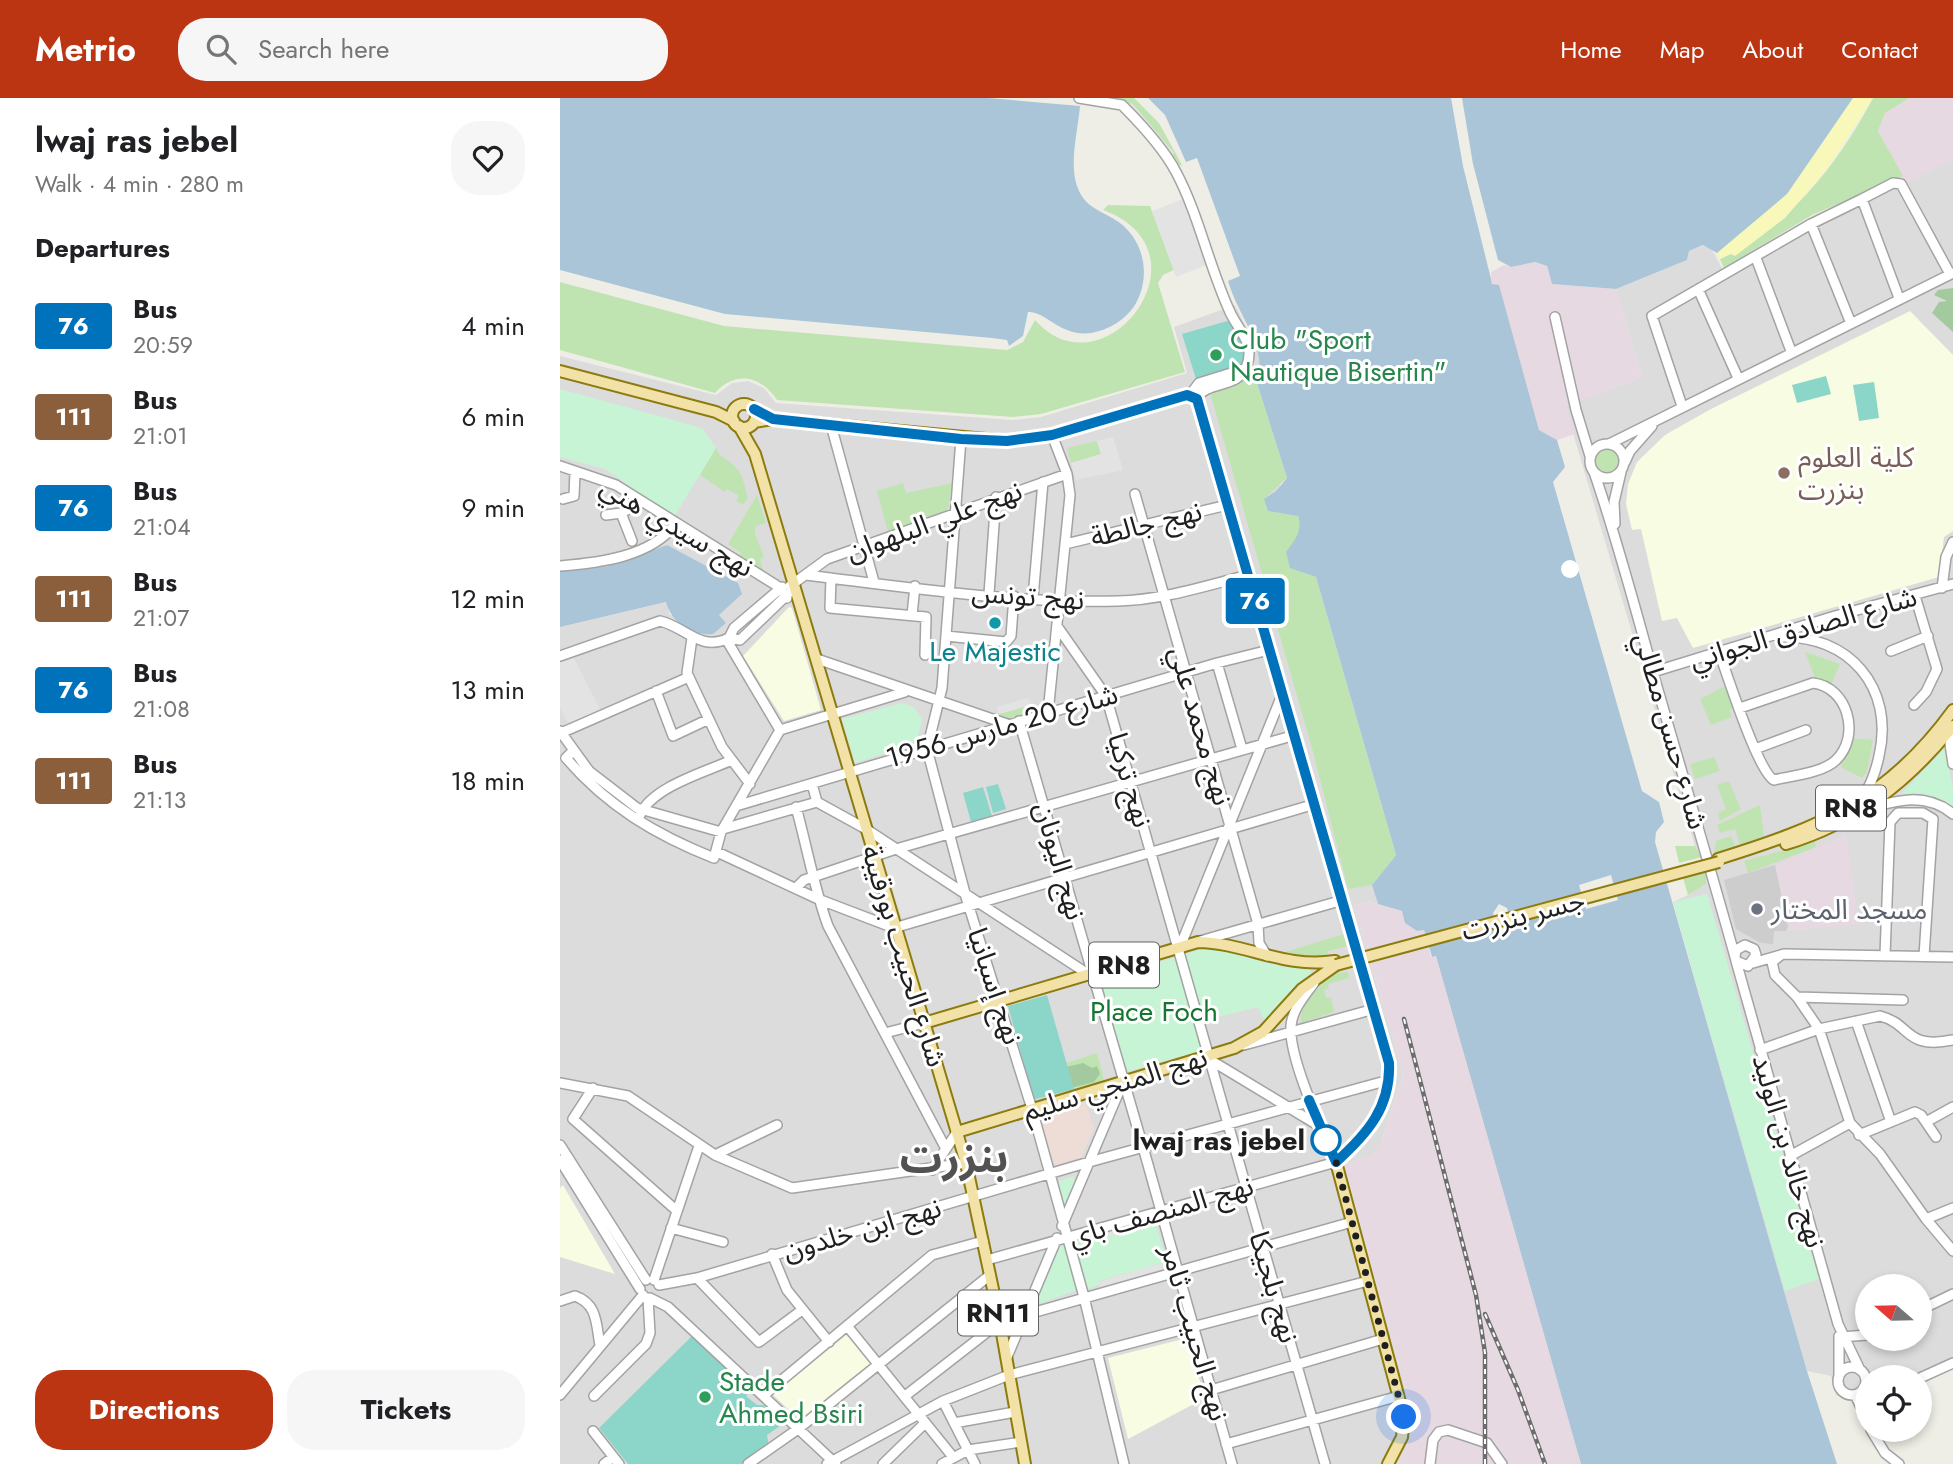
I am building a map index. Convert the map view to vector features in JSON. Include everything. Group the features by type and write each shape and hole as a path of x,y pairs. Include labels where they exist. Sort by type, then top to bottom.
{"main road":[{"path":"560,371 716,412 747,427 773,419 961,439 1014,441 1052,435 1193,396 1283,694 1389,1063 1389,1080 1374,1122 1336,1162 1405,1426 1388,1464"},
{"path":"716,412 734,409 742,404 773,419"},
{"path":"734,409 736,424"},
{"path":"754,409 754,423"},
{"name":"شارع الحبيب بورقيبة","path":"754,423 755,454 792,584 817,659 894,928 966,1163 1007,1357 1025,1464"},
{"name":"شارع الحبيب بورقيبة","path":"736,424 755,454"},
{"name":"RN8","path":"1861,807 1892,778 1953,710"},
{"name":"RN8","path":"1861,807 1898,786 1953,726"},
{"name":"جسر بنزرت","path":"1329,966 1719,860 1861,807"},
{"name":"RN8","path":"924,1023 1198,942 1229,946 1293,962 1329,966"},
{"name":"نهج المنجي سليم","path":"957,1132 1211,1058 1234,1048 1263,1032 1329,966"}],"street":[{"path":"1079,98 1122,105 1175,170 1231,314 1248,345 1246,369 1233,382 1202,390 1193,396"},
{"path":"1590,456 1597,447 1609,444 1658,420 1850,321 1952,273 1901,184 1893,183 1811,224 1652,316 1682,407"},
{"path":"1862,199 1899,298"},
{"path":"1811,224 1850,321"},
{"path":"1756,258 1791,351"},
{"path":"1699,291 1738,378"},
{"path":"1555,317 1576,411 1616,536"},
{"path":"1616,536 1614,502 1622,468 1630,451 1658,420"},
{"path":"831,425 874,582"},
{"path":"1048,713 1070,495 1067,474 1052,435"},
{"path":"927,749 937,703 946,636 961,439"},
{"path":"1609,444 1621,451 1622,468"},
{"name":"نهج سيدي هني","path":"560,466 610,482 779,587 787,598"},
{"path":"1594,472 1608,478 1622,468"},
{"path":"563,499 575,496 575,472"},
{"name":"نهج علي البلهوان","path":"792,584 827,559 956,511 1067,474"},
{"path":"1033,598 1043,482"},
{"name":"نهج محمد علي","path":"1135,494 1258,924 1259,943 1268,957"},
{"path":"989,594 996,497"},
{"path":"606,515 621,513 642,502"},
{"name":"نهج جالطة","path":"1065,544 1227,505"},
{"path":"621,513 632,541"},
{"path":"560,566 605,562 666,538 676,523"},
{"name":"شارع حسن مطالي","path":"1616,536 1735,959"},
{"path":"1942,588 1946,557 1953,542"},
{"name":"نهج تونس","path":"805,575 1059,601 1119,601 1164,596 1248,575"},
{"path":"831,578 830,608 912,615 927,619 925,655"},
{"path":"728,638 734,628 779,587 792,584"},
{"path":"560,656 653,622 667,622 692,638 707,642 728,638 740,640 787,598 792,584"},
{"name":"شارع الصادق الجواني","path":"1653,672 1953,584"},
{"path":"912,615 915,586"},
{"path":"946,636 1006,642 1011,636 1014,596"},
{"path":"1914,705 1926,692 1937,669 1915,596"},
{"name":"نهج تركيا","path":"1057,626 1106,696 1180,947"},
{"path":"1891,651 1928,636"},
{"path":"692,638 687,665 689,677 732,760 750,783"},
{"path":"728,638 780,730"},
{"path":"1766,638 1802,639 1835,649 1860,667 1870,681 1882,713 1881,747 1861,807"},
{"name":"شارع 20 مارس 1956","path":"736,806 1008,724 1269,650"},
{"path":"1719,652 1755,749 1765,774 1774,780 1829,765 1841,752 1848,716 1834,691 1814,683 1740,708"},
{"path":"817,659 937,703 1008,724"},
{"path":"1217,663 1242,749"},
{"path":"689,677 561,732 573,751 606,786 642,810 722,830 817,802 866,829 971,902 1092,975"},
{"path":"656,691 673,736 709,719"},
{"path":"715,855 722,830 780,730 905,692"},
{"path":"1180,947 1266,742 1283,694"},
{"name":"نهج اليونان","path":"1019,721 1123,1082"},
{"path":"1755,749 1806,730"},
{"path":"1953,733 1950,744 1953,764"},
{"path":"796,888 804,880 895,849 1295,735"},
{"name":"نهج إسبانيا","path":"927,749 949,835 1032,1109 1066,1238"},
{"path":"573,751 566,758 583,778 638,822 678,844 715,855 894,928 971,902 1315,804"},
{"path":"638,822 646,802 704,769 732,760"},
{"path":"812,783 817,802"},
{"path":"1861,807 1915,799 1936,803 1953,814"},
{"path":"796,807 815,876 818,899 828,926 946,1149"},
{"path":"1885,955 1890,822 1898,813 1923,813 1933,819 1924,956"},
{"path":"1198,942 1343,900"},
{"path":"1726,926 1753,957"},
{"name":"نهج بلجيكا","path":"1180,947 1227,1124 1325,1464"},
{"path":"1953,957 1783,954 1753,957 1735,959 1739,947 1753,957 1775,975 1797,997 1819,1029 1850,1123 1880,1154 1926,1219 1953,1251"},
{"path":"1753,957 1783,954"},
{"path":"1775,975 1772,962 1783,954"},
{"path":"1741,978 1753,957"},
{"name":"نهج خالد بن الوليد","path":"1735,959 1838,1324 1841,1337 1838,1377"},
{"path":"1329,966 1293,1015 1291,1035 1309,1100 1336,1162"},
{"path":"1797,997 1815,995 1903,1000"},
{"name":"نهج المنجي سليم","path":"1234,1048 1291,1035 1374,1009"},
{"path":"1760,1050 1819,1029 1884,1017 1919,1041 1930,1043 1953,1040"},
{"path":"1856,1021 1891,1122"},
{"path":"885,1033 924,1023"},
{"path":"1211,1058 1321,1127"},
{"name":"نهج ابن خلدون","path":"654,1284 697,1278 1089,1162 1389,1080"},
{"path":"1007,1357 1123,1082"},
{"name":"نهج الحبيب ثامر","path":"1123,1082 1232,1464"},
{"path":"560,1083 593,1088 635,1100 715,1155 792,1188 966,1163"},
{"path":"593,1088 573,1119 677,1211"},
{"path":"1926,1122 1953,1107"},
{"path":"1859,1135 1915,1112 1936,1137"},
{"path":"1790,1156 1850,1123"},
{"path":"715,1155 777,1125"},
{"path":"932,1170 957,1132"},
{"path":"560,1146 668,1307"},
{"path":"560,1395 654,1284 699,1146"},
{"path":"560,1160 645,1295 651,1316 649,1339 594,1396"},
{"name":"نهج المنصف باي","path":"987,1261 1336,1162"},
{"path":"1926,1219 1953,1208"},
{"path":"905,1396 1000,1322 1352,1222"},
{"path":"671,1228 723,1242"},
{"path":"1066,1238 1084,1297 1124,1464"},
{"path":"764,1395 932,1255 983,1241"},
{"path":"772,1254 787,1290 829,1342"},
{"path":"748,1464 798,1429 990,1275"},
{"path":"697,1278 759,1342 802,1310"},
{"path":"645,1295 668,1307 764,1395 832,1463 943,1401 1009,1375 1193,1329 1368,1281"},
{"path":"645,1295 656,1296 654,1284"},
{"path":"1932,1304 1953,1294"},
{"path":"560,1301 575,1296 588,1303 594,1311 600,1345"},
{"path":"848,1327 953,1457"},
{"path":"1841,1337 1855,1336"},
{"name":"نهج خالد بن الوليد","path":"1841,1337 1858,1365"},
{"path":"1211,1390 1383,1339"},
{"path":"1932,1373 1953,1363"},
{"path":"1855,1371 1847,1368 1838,1377 1838,1385 1843,1392 1855,1393"},
{"path":"1226,1444 1399,1396"},
{"path":"943,1401 975,1464"},
{"path":"954,1423 1015,1412"},
{"path":"883,1464 924,1424"},
{"path":"1430,1464 1433,1440 1439,1433 1448,1430 1487,1443 1502,1464"},
{"path":"593,1431 616,1460 604,1464"},
{"path":"942,1464 968,1450 1021,1442"},
{"path":"1878,1442 1885,1453 1899,1464"}],"shaded area":[{"path":"560,98 988,98 1080,106 1074,157 1077,186 1089,204 1120,223 1135,240 1140,250 1144,272 1140,295 1131,310 1116,324 1091,333 1062,328 1041,315 1028,312 1023,336 1009,346 1007,340 992,338 725,314 560,270"},
{"path":"1114,98 1134,98 1159,123 1182,165 1179,166 1170,156 1173,153 1131,103 1128,106"},
{"path":"1148,98 1451,98 1463,166 1492,284 1499,285 1539,430 1557,440 1565,467 1553,482 1642,791 1659,802 1664,822 1656,832 1655,842 1807,1371 1837,1464 1581,1464 1436,956 1432,957 1424,930 1417,931 1405,923 1402,911 1378,904 1372,885 1396,855 1316,577 1290,568 1286,552 1299,531 1298,516 1268,511 1264,499 1276,491 1287,478 1255,377 1260,375 1257,349 1228,281 1240,276 1197,158 1186,162 1165,115","holes":["1611,875 1618,900 1586,909 1579,885","1499,904 1507,908 1512,925 1505,933 1497,929 1493,913"]},
{"path":"1462,98 1853,98 1787,194 1717,253 1703,245 1689,251 1687,260 1616,289 1552,284 1547,266 1535,262 1511,267 1498,260 1473,164"},
{"path":"1873,98 1910,98 1885,113 1878,131 1903,176 1812,215 1724,268 1720,259 1768,230 1809,191 1844,146"},
{"path":"1910,98 1953,98 1953,159 1906,183 1878,131 1885,113"},
{"path":"1132,103 1174,153 1170,156 1128,106"},
{"path":"1953,153 1953,1369 1932,1378 1932,1365 1855,1365 1854,1402 1836,1395 1831,1376 1807,1371 1673,902 1688,895 1706,879 1706,871 1695,846 1565,406 1642,377 1616,289 1687,260 1689,251 1704,245 1712,250 1723,270 1806,220"},
{"path":"1183,199 1207,265 1176,277 1152,211"},
{"path":"1108,205 1150,206 1174,270 1163,275 1158,283 1185,372 1041,414 1013,417 777,400 764,386 748,379 731,381 715,393 560,350 560,282 724,326 1007,350 1023,342 1035,320 1062,339 1091,342 1117,331 1137,310 1149,284 1150,256 1135,230 1103,210"},
{"path":"1535,262 1547,266 1552,284 1616,289 1642,377 1566,406 1575,434 1557,440 1539,430 1491,279 1491,272 1504,265 1511,267"},
{"path":"1953,288 1953,332 1932,313 1939,302 1947,301 1934,295 1938,290"},
{"path":"1235,305 1260,354 1260,375 1255,377 1378,904 1368,901 1354,906 1403,1073 1381,1143 1373,1155 1344,1165 1416,1426 1398,1464 560,1464 560,627 667,602 670,615 719,616 667,545 606,568 560,570 560,356 716,395 732,383 748,381 764,388 776,403 1013,420 1041,417 1187,373 1174,327"},
{"name":"كلية العلوم بنزرت","path":"1910,311 1953,355 1953,531 1944,537 1939,577 1693,648 1677,618 1662,621 1641,529 1632,530 1626,504 1628,484 1637,462 1665,435 1711,409"},
{"name":"Club \"Sport Nautique Bisertin\"","path":"1231,320 1242,341 1242,365 1196,379 1182,334"},
{"path":"1826,376 1831,394 1797,403 1792,385"},
{"path":"1255,377 1287,478 1264,499 1298,516 1301,525 1291,568 1316,577 1396,855 1372,885 1348,889 1312,748 1210,393"},
{"path":"1874,382 1879,418 1859,421 1853,385"},
{"path":"1113,437 1123,470 1076,480 1071,463 1101,454 1097,441"},
{"path":"1097,441 1101,454 1071,463 1067,448"},
{"path":"716,448 742,476 748,498 743,505 736,501 739,496 727,489 725,492 700,475"},
{"path":"1607,450 1615,453 1618,461 1615,469 1607,472 1599,469 1596,461 1599,453"},
{"path":"903,483 906,493 952,483 948,510 888,532 877,491"},
{"path":"757,495 766,523 756,526 755,534 764,557 760,559 764,573 739,556 741,553 728,544"},
{"path":"667,545 738,583 742,594 719,615 726,623 713,634 697,633 684,627 673,616 666,602 560,627 560,570 606,567"},
{"path":"789,607 792,608 821,710 784,721 743,656"},
{"path":"1805,652 1840,664 1832,683 1815,678"},
{"path":"574,658 601,711 568,723 560,708 560,663"},
{"path":"1723,687 1729,689 1736,707 1730,710 1732,717 1711,725 1700,699"},
{"path":"1028,698 1031,705 999,714 997,707"},
{"path":"1031,705 1033,708 1026,715 1005,720 999,714"},
{"path":"1850,738 1873,740 1867,772 1862,778 1841,767"},
{"path":"1714,757 1720,771 1695,779 1690,764"},
{"path":"1729,781 1741,809 1720,821 1718,813 1726,809 1717,785"},
{"path":"998,784 1006,809 993,813 986,787"},
{"path":"983,787 992,816 971,822 963,793"},
{"path":"1760,805 1764,836 1740,845 1735,829 1720,833 1717,825"},
{"path":"1846,834 1859,924 1786,931 1775,865"},
{"path":"1731,836 1735,846 1714,853 1716,841"},
{"path":"1815,842 1816,847 1748,873 1744,861"},
{"path":"1675,846 1695,846 1702,857 1679,863"},
{"path":"896,855 956,896 957,902 902,918 882,860"},
{"name":"مسجد المختار","path":"1775,865 1788,927 1786,931 1774,931 1773,944 1761,943 1736,929 1724,880"},
{"path":"1706,871 1706,884 1688,895 1683,878"},
{"path":"1368,901 1402,911 1424,930 1431,957 1436,956 1581,1464 1398,1464 1416,1426 1344,1165 1372,1155 1381,1143 1403,1073 1354,906"},
{"path":"1344,934 1348,946 1328,951 1327,956 1305,958 1279,954"},
{"path":"1348,972 1349,978 1328,984 1329,988 1324,990 1326,998 1331,997 1334,1012 1301,1023 1306,1003 1332,973"},
{"path":"1047,995 1074,1089 1036,1099 1033,1097 1008,1006"},
{"path":"1097,1053 1104,1080 1074,1089 1066,1063"},
{"path":"1083,1063 1092,1068 1097,1066 1100,1074 1094,1082 1071,1088 1066,1067"},
{"path":"1082,1102 1086,1104 1094,1128 1080,1160 1056,1167 1038,1117 1041,1113"},
{"path":"563,1185 615,1274 560,1257 560,1188"},
{"path":"1149,1219 1150,1224 1087,1243 1085,1237"},
{"path":"1161,1263 1163,1269 1100,1287 1098,1282"},
{"path":"850,1332 875,1362 800,1420 773,1395"},
{"path":"692,1336 746,1387 747,1397 757,1405 764,1405 779,1419 780,1426 767,1435 769,1446 741,1464 628,1464 599,1428"},
{"path":"1187,1338 1205,1398 1128,1439 1108,1358"}],"sand":[{"path":"1853,98 1873,98 1827,169 1785,218 1735,256 1731,254 1720,259 1717,253 1787,194"}],"green space":[{"path":"560,389 702,428 716,448 674,517 605,469 560,457"},
{"path":"902,703 915,708 922,720 917,740 905,747 855,763 842,719"},
{"path":"1945,748 1953,789 1953,807 1921,793 1901,794"},
{"path":"1707,894 1819,1279 1785,1291 1673,902"},
{"name":"Place Foch","path":"1208,947 1284,967 1309,968 1311,973 1265,1021 1258,1007 1197,1022 1203,1046 1200,1051 1126,1072 1099,981"},
{"path":"1073,1176 1075,1182 1065,1208 1057,1200 1055,1183"},
{"path":"1154,1218 1168,1265 1163,1267 1161,1263 1099,1281 1099,1285 1088,1289 1074,1241 1086,1238 1087,1243 1150,1225 1149,1219"},
{"path":"1061,1244 1065,1244 1077,1290 1041,1303 1038,1298"}],"pier":[{"path":"1570,560 1576,563 1579,569 1576,575 1570,578 1564,575 1561,569 1564,563"}],"railway":[{"path":"1404,1019 1476,1295 1485,1353 1485,1464"},
{"path":"1485,1314 1518,1390 1545,1464"}],"bus line":[{"name":"76","path":"754,409 773,419 991,442 1052,435 1187,395 1197,399 1389,1063 1389,1080 1381,1109 1365,1135 1336,1162 1309,1100"}],"place":[{"name":"Club \"Sport Nautique Bisertin\"","path":"1216,355"},
{"name":"كلية العلوم بنزرت","path":"1784,473"},
{"name":"Le Majestic","path":"995,623"},
{"name":"مسجد المختار","path":"1757,909"},
{"name":"lwaj ras jebel","path":"1326,1140"},
{"name":"Stade Ahmed Bsiri","path":"705,1397"}],"district":[{"name":"بنزرت","path":"954,1157"}],"route":[{"path":"1326,1140 1336,1162 1404,1417"}]}
